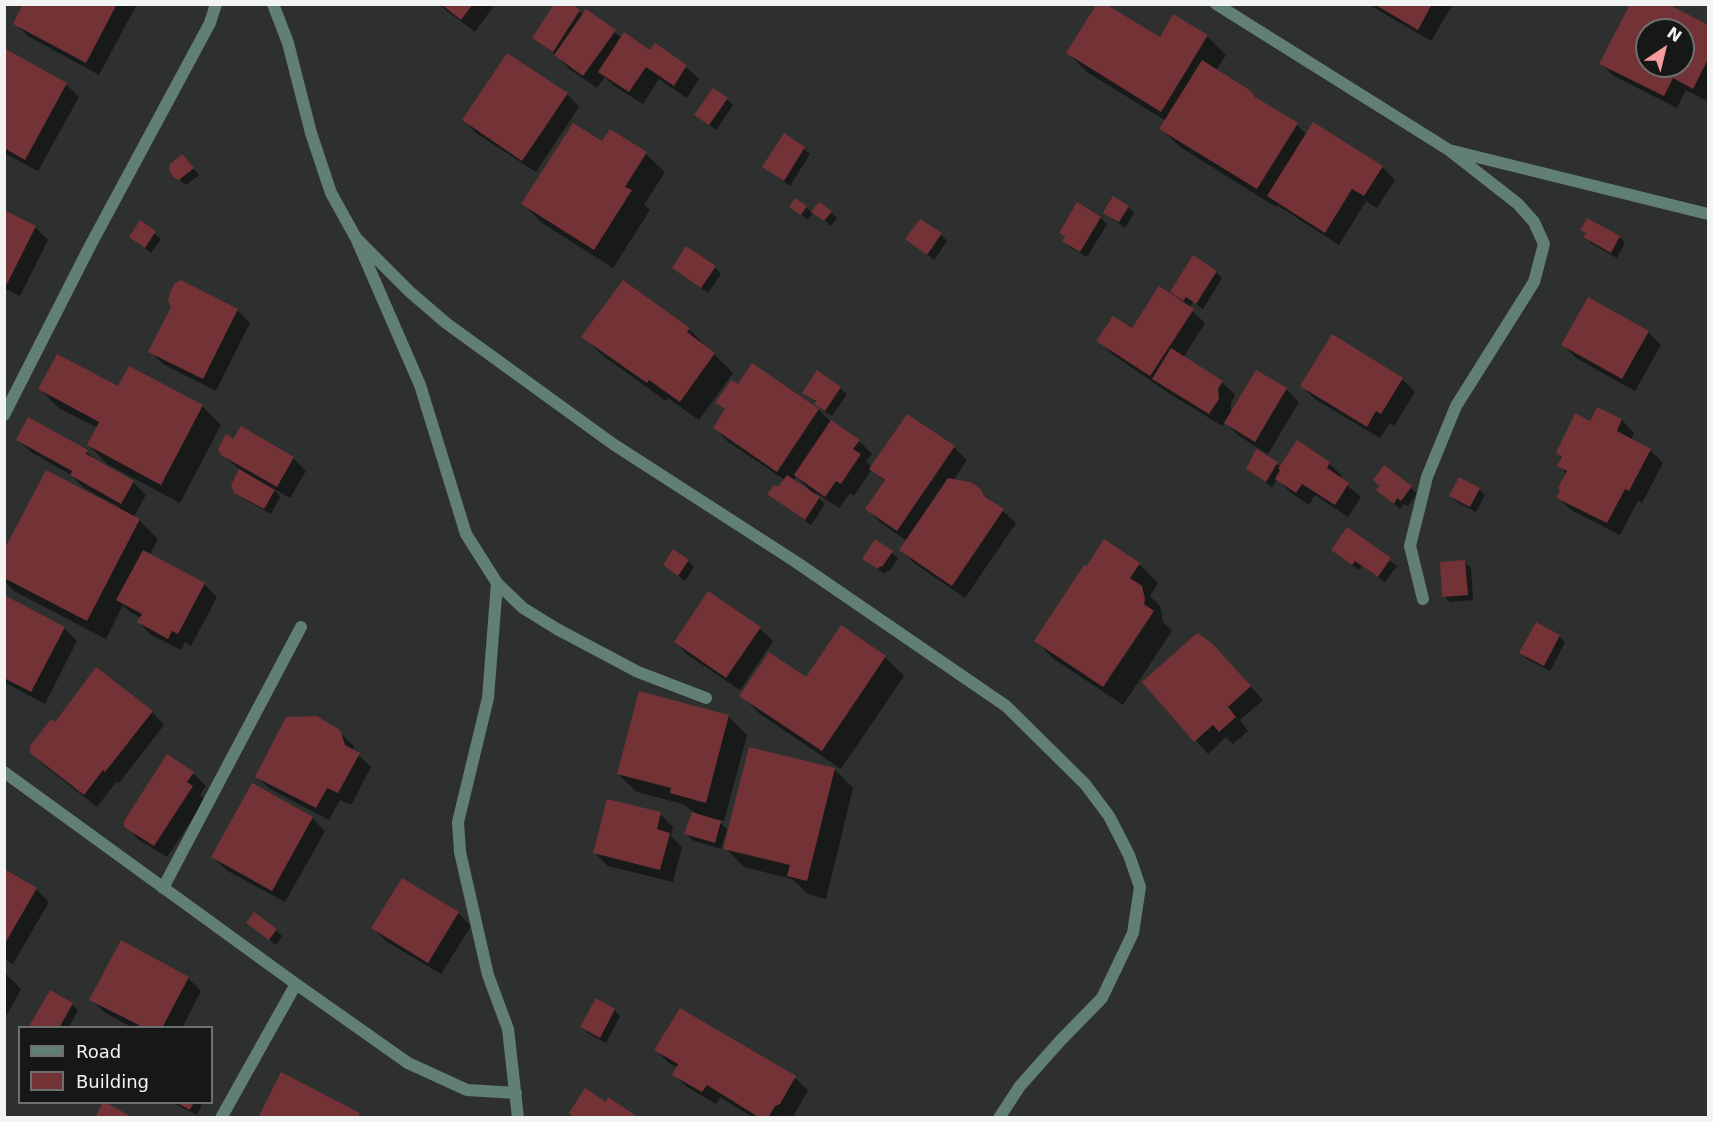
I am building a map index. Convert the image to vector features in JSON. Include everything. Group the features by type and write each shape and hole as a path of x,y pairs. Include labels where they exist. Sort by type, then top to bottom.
{"street":[{"path":"4,415 90,246 210,23 216,4"},
{"path":"273,4 288,43 311,132 331,193 356,238 420,386 466,534 497,583 523,608 638,672 706,698"},
{"path":"1216,4 1449,150 1518,204 1534,222 1544,244 1534,282 1456,406 1427,477 1410,546 1423,598"},
{"path":"1449,150 1708,214"},
{"path":"356,238 410,292 446,322 613,444 796,562 1005,706 1085,784 1103,808 1129,855 1140,887 1133,933 1102,998 1020,1086 999,1118"},
{"path":"497,583 488,698 458,822 460,852 488,975 508,1029 518,1118"},
{"path":"164,888 301,627"},
{"path":"4,772 408,1063 467,1090 516,1093"},
{"path":"221,1118 296,984"}],"building":[{"path":"23,4 117,4 86,63 13,24"},
{"path":"441,4 473,4 461,20"},
{"path":"554,4 572,4 580,10 553,52 532,38"},
{"path":"1374,4 1432,4 1418,30"},
{"path":"1630,4 1668,4 1695,18 1635,18 1635,78 1673,78 1664,96 1599,64"},
{"path":"1096,5 1107,5 1160,37 1173,14 1208,35 1161,112 1066,53"},
{"path":"586,9 616,30 583,76 554,55"},
{"path":"1695,18 1708,25 1708,59 1693,89 1673,78 1695,78"},
{"path":"624,32 650,50 655,43 687,65 674,86 646,67 629,92 598,72"},
{"path":"4,48 67,83 25,160 4,148"},
{"path":"507,53 568,93 522,161 462,120"},
{"path":"1202,60 1251,91 1255,97 1298,123 1257,189 1159,129"},
{"path":"713,88 728,98 709,125 694,115"},
{"path":"1313,122 1383,166 1364,196 1352,189 1325,233 1267,196"},
{"path":"573,123 602,141 610,129 647,152 625,187 632,190 594,250 521,204"},
{"path":"784,133 805,147 784,181 762,167"},
{"path":"182,154 194,168 179,180 173,177 169,170 170,164"},
{"path":"1113,196 1129,206 1119,222 1103,213"},
{"path":"795,198 807,206 801,215 789,207"},
{"path":"819,202 832,211 824,221 811,212"},
{"path":"1077,202 1101,217 1080,252 1062,241 1065,236 1059,233"},
{"path":"4,210 36,226 7,284 4,283"},
{"path":"1587,218 1620,236 1611,253 1583,237 1586,233 1580,230"},
{"path":"920,219 942,233 927,255 905,239"},
{"path":"140,220 156,231 145,248 129,237"},
{"path":"686,246 716,266 701,288 672,268"},
{"path":"1193,255 1217,271 1196,304 1186,297 1183,301 1170,292"},
{"path":"181,280 238,309 203,379 148,352 171,307 168,301 170,292 175,283"},
{"path":"623,280 690,328 687,332 715,353 680,402 649,380 647,383 581,337"},
{"path":"1159,286 1194,309 1150,376 1096,341 1113,316 1132,328"},
{"path":"1588,297 1649,331 1622,379 1561,345"},
{"path":"1332,334 1403,378 1381,414 1376,411 1367,427 1300,386"},
{"path":"1171,348 1223,381 1218,389 1219,399 1209,414 1152,379"},
{"path":"57,354 118,386 129,366 203,405 161,485 87,445 99,422 38,389"},
{"path":"752,363 819,409 777,472 713,428 725,409 715,403 731,380 738,384"},
{"path":"817,370 841,387 825,411 814,404 816,401 802,393"},
{"path":"1256,370 1287,388 1255,442 1224,423"},
{"path":"1597,407 1622,419 1617,431 1651,449 1629,491 1625,489 1607,523 1556,498 1560,490 1558,488 1567,471 1557,466 1562,457 1556,453 1575,413 1590,421"},
{"path":"907,414 955,446 897,531 865,509 885,480 869,469"},
{"path":"28,417 88,450 86,454 134,481 121,504 70,475 72,471 16,440"},
{"path":"831,420 860,440 853,449 861,454 841,484 836,481 825,497 794,475"},
{"path":"241,426 294,457 277,487 221,455 218,449 226,434 233,439"},
{"path":"1297,440 1330,462 1327,468 1349,483 1335,505 1302,484 1296,493 1275,479 1280,470 1278,469"},
{"path":"1256,449 1278,462 1266,482 1246,469"},
{"path":"1384,465 1412,486 1401,501 1397,498 1394,504 1376,490 1380,486 1373,480"},
{"path":"239,469 275,490 264,509 234,493 231,485"},
{"path":"46,470 140,519 87,621 4,578 4,550"},
{"path":"787,475 820,497 805,520 767,494 774,485 778,487"},
{"path":"1459,477 1480,488 1470,507 1449,496"},
{"path":"948,478 970,482 981,489 984,496 1004,509 952,586 899,550"},
{"path":"1347,527 1391,558 1378,577 1355,561 1352,565 1331,550"},
{"path":"875,539 893,551 878,569 862,559"},
{"path":"1104,539 1140,563 1130,578 1142,586 1144,604 1154,611 1103,687 1034,641"},
{"path":"673,549 689,560 678,576 663,565"},
{"path":"143,550 205,583 178,634 172,631 168,639 137,622 142,614 116,600"},
{"path":"1465,560 1468,595 1442,597 1440,562"},
{"path":"708,591 761,627 726,678 674,642"},
{"path":"4,595 65,627 31,692 4,678"},
{"path":"1536,622 1560,635 1544,666 1519,653"},
{"path":"841,625 886,656 822,751 739,696 769,652 806,677"},
{"path":"1197,633 1212,643 1251,686 1228,707 1236,717 1219,732 1213,725 1194,742 1142,682"},
{"path":"96,667 153,711 84,795 30,753 30,746 51,719 55,722"},
{"path":"639,691 729,715 706,803 670,793 671,788 617,774"},
{"path":"317,716 340,730 345,745 360,753 338,793 327,788 316,808 255,777 286,717"},
{"path":"749,747 835,768 807,881 787,876 790,865 723,849"},
{"path":"167,754 194,772 187,782 193,786 154,846 124,827 124,821"},
{"path":"252,783 313,817 272,891 211,857"},
{"path":"607,799 661,812 657,829 670,833 660,870 593,853"},
{"path":"692,812 721,821 715,843 684,834"},
{"path":"4,869 37,888 4,945"},
{"path":"402,878 459,912 428,963 371,928"},
{"path":"254,912 277,929 269,940 246,923"},
{"path":"121,940 189,977 163,1026 138,1026 89,1000"},
{"path":"50,990 73,1003 60,1026 29,1026"},
{"path":"596,998 615,1009 600,1038 580,1027"},
{"path":"680,1008 796,1076 780,1104 775,1106 768,1118 760,1118 707,1085 702,1092 672,1075 678,1064 654,1050"},
{"path":"281,1072 360,1113 357,1118 258,1118"},
{"path":"585,1088 606,1102 608,1097 639,1118 575,1118 569,1113"},
{"path":"102,1104 108,1104 134,1118 95,1118"},
{"path":"179,1104 193,1104 190,1110"}]}
